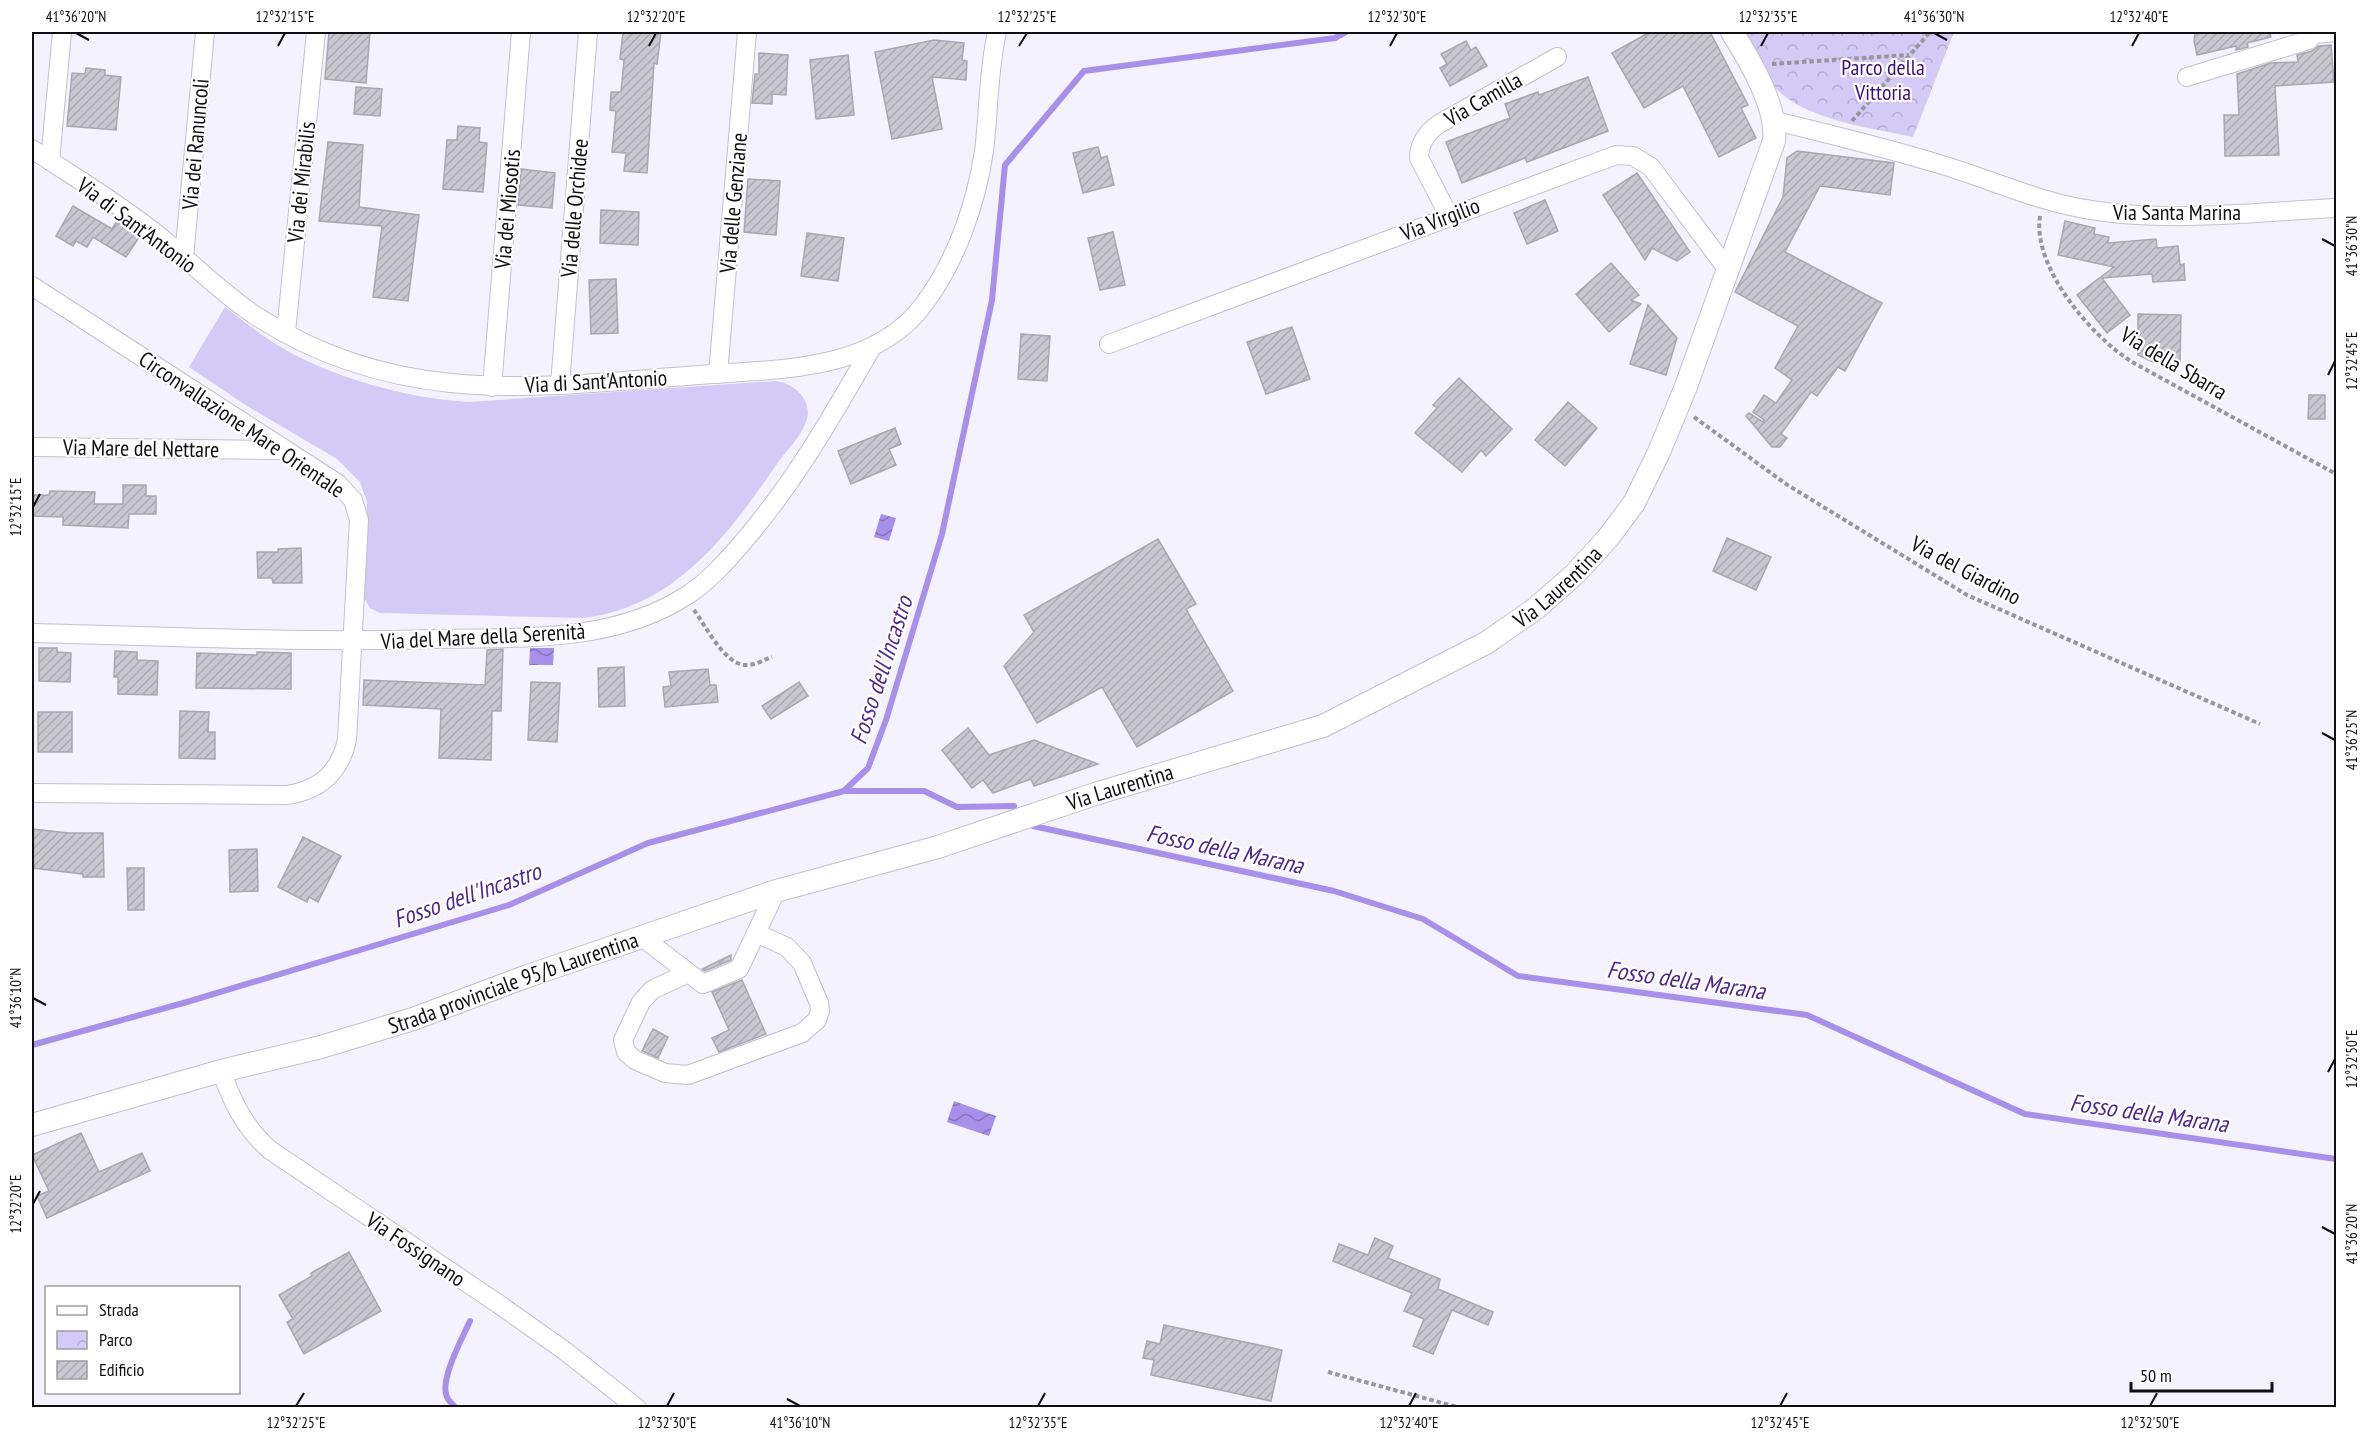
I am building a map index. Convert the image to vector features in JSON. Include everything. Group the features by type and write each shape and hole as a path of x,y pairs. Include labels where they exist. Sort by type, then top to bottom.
{"main road":[{"name":"Via Laurentina","path":"992,829 1095,794 1323,726 1486,643 1553,595 1587,562 1634,503 1659,452 1679,406 1772,147 1775,134 1772,120 1752,66 1732,32"},
{"name":"Strada provinciale 95/b Laurentina","path":"32,1125 221,1071 321,1047 413,1018 776,891 938,847 992,829"}],"street":[{"path":"50,161 62,32"},
{"name":"Via dei Ranuncoli","path":"184,257 205,32"},
{"name":"Via dei Mirabilis","path":"286,332 316,32"},
{"name":"Via dei Miosotis","path":"492,387 521,32"},
{"name":"Via delle Orchidee","path":"560,385 588,32"},
{"name":"Via delle Genziane","path":"718,374 747,32"},
{"name":"Via di Sant'Antonio","path":"32,149 134,217 235,300 286,332 340,357 386,373 432,382 492,387 560,385 798,368 872,347 902,328 924,304 943,273 966,222 983,156 991,63 998,32"},
{"path":"2187,77 2309,40 2314,34 2336,32"},
{"name":"Via Camilla","path":"1449,216 1419,158 1419,150 1426,136 1439,124 1557,57"},
{"name":"Via Santa Marina","path":"1772,120 1917,157 1978,176 2042,200 2088,210 2139,216 2337,208"},
{"name":"Via Virgilio","path":"1109,344 1616,155 1632,156 1646,162 1656,172 1728,270"},
{"name":"Circonvallazione Mare Orientale","path":"32,286 337,483 348,493 357,511 359,528 348,728 344,750 332,774 312,788 296,794 32,793"},
{"name":"Via del Mare della Serenità","path":"32,633 351,641 574,634 632,621 686,596 712,575 732,554 775,503 817,442 872,347"},
{"name":"Via Mare del Nettare","path":"32,447 286,450"},
{"path":"642,937 703,984 739,969 776,891"},
{"path":"688,973 652,990 641,1002 623,1040 626,1052 634,1060 665,1073 688,1075 807,1030 818,1020 820,1011 819,1003 802,963 786,947 756,933"},
{"name":"Via Fossignano","path":"221,1071 232,1102 242,1119 250,1131 270,1150 522,1320 637,1407"}],"path":[{"path":"1838,137 1930,32"},
{"path":"1752,66 1909,55"},
{"name":"Via della Sbarra","path":"2042,200 2039,229 2048,265 2084,318 2107,344 2132,362 2337,474"},
{"name":"Via del Giardino","path":"1679,406 1786,484 1967,595 2260,724"},
{"path":"686,596 723,652 736,663 748,665 772,657"},
{"path":"1328,1372 1461,1407"}],"green space":[{"name":"Parco della Vittoria","path":"1744,32 1954,32 1913,137 1835,120 1798,105 1782,94 1770,81"},
{"path":"225,307 255,330 295,355 343,376 393,391 468,402 776,381 789,385 800,394 807,405 807,419 795,441 718,542 688,571 661,591 640,602 606,614 583,618 380,613 370,608 364,598 367,502 360,482 337,459 247,406 189,367"}],"water":[{"path":"881,514 896,518 889,541 874,537"},
{"path":"530,648 554,648 553,665 529,665"},
{"path":"954,1101 996,1116 989,1136 947,1122"}],"building":[{"path":"329,32 370,32 366,83 325,79"},
{"path":"623,32 661,32 657,64 654,63 647,173 624,171 626,153 612,152 616,111 610,110 611,92 621,92 624,60 620,59"},
{"path":"1650,32 1710,32 1748,105 1741,108 1756,138 1719,157 1683,86 1644,108 1612,53"},
{"path":"2195,32 2270,32 2271,37 2247,43 2248,47 2236,50 2236,46 2197,55"},
{"path":"934,40 964,43 962,60 967,61 966,80 932,77 942,129 892,139 875,52"},
{"path":"1466,41 1471,50 1476,47 1487,66 1450,86 1440,68 1447,64 1441,54"},
{"path":"2331,45 2334,82 2275,86 2279,155 2225,156 2224,115 2239,115 2237,74 2271,63 2298,62 2297,55 2312,51 2319,46"},
{"path":"759,53 788,55 786,95 772,94 772,104 752,103 755,74 759,74"},
{"path":"848,55 854,115 816,119 810,60"},
{"path":"86,68 105,70 105,75 121,77 116,130 67,126 72,73 85,74"},
{"path":"1588,77 1608,131 1527,162 1525,158 1462,183 1446,142 1510,118 1505,104 1538,92 1539,95"},
{"path":"356,87 382,89 380,116 354,114"},
{"path":"458,126 480,128 479,142 487,143 483,192 443,189 447,140 457,140"},
{"path":"328,142 363,145 359,207 419,215 408,301 373,297 382,226 319,221"},
{"path":"1098,147 1101,158 1107,156 1114,185 1083,193 1073,153"},
{"path":"1797,151 1894,163 1890,195 1820,186 1785,252 1882,303 1845,371 1838,367 1817,396 1811,392 1781,434 1787,438 1780,447 1772,447 1746,416 1749,413 1763,422 1764,420 1753,412 1764,395 1776,403 1792,380 1775,368 1798,326 1735,292 1783,197 1787,158"},
{"path":"521,169 555,173 552,208 518,205"},
{"path":"1637,173 1690,252 1677,261 1652,248 1645,260 1603,195"},
{"path":"748,179 780,181 776,235 744,232"},
{"path":"1545,200 1558,231 1527,244 1514,213"},
{"path":"73,206 112,229 118,219 140,236 126,257 93,237 87,247 76,241 73,246 56,236"},
{"path":"601,210 639,212 638,245 600,243"},
{"path":"2065,221 2095,228 2094,234 2109,237 2108,243 2156,239 2157,248 2178,246 2180,265 2184,264 2185,280 2153,282 2152,274 2102,278 2130,315 2107,333 2077,295 2114,267 2058,255"},
{"path":"1113,232 1125,285 1100,290 1088,238"},
{"path":"807,233 844,238 838,281 801,276"},
{"path":"1611,263 1639,295 1631,300 1641,304 1609,332 1576,294"},
{"path":"616,279 618,333 591,334 589,280"},
{"path":"1648,305 1677,338 1666,375 1630,364"},
{"path":"2138,314 2181,315 2180,363 2153,362 2138,355"},
{"path":"1292,327 1310,379 1266,394 1247,342"},
{"path":"1021,334 1050,336 1047,381 1018,379"},
{"path":"1459,378 1512,429 1486,456 1481,450 1462,472 1415,433 1437,408 1433,405"},
{"path":"2309,395 2325,395 2325,419 2308,419"},
{"path":"1568,402 1597,428 1565,466 1535,440"},
{"path":"895,428 901,444 889,449 896,465 851,484 838,451"},
{"path":"123,485 146,485 146,496 156,496 156,514 129,514 128,528 63,525 63,517 32,516 32,495 49,495 50,491 95,492 94,504 123,504"},
{"path":"1727,538 1771,557 1756,590 1713,571"},
{"path":"1158,539 1196,604 1186,609 1233,691 1137,747 1102,687 1037,723 1004,666 1034,632 1024,615"},
{"path":"301,548 302,583 273,583 272,578 258,578 257,552 278,552 278,549"},
{"path":"39,648 57,648 57,652 71,653 70,682 39,681"},
{"path":"503,649 501,711 492,711 491,760 439,758 441,709 363,705 364,680 485,685 487,650"},
{"path":"115,651 137,652 137,660 158,661 157,695 118,694 118,677 114,677"},
{"path":"257,652 291,653 291,689 196,688 197,653 257,655"},
{"path":"624,667 625,706 599,707 598,668"},
{"path":"708,669 710,685 716,685 718,702 665,707 663,687 671,686 669,672"},
{"path":"531,682 560,683 557,742 528,740"},
{"path":"799,682 808,696 771,719 762,706"},
{"path":"180,711 209,712 208,732 215,732 215,759 179,758"},
{"path":"38,712 72,712 72,752 38,752"},
{"path":"968,728 989,755 1034,740 1098,764 1034,786 1031,779 993,793 983,780 972,788 942,750"},
{"path":"32,829 69,833 103,833 104,877 83,877 83,874 32,868"},
{"path":"303,837 341,856 318,902 309,897 307,902 278,887"},
{"path":"257,849 258,891 230,892 229,850"},
{"path":"127,868 144,868 144,910 128,910"},
{"path":"731,955 731,960 705,971 702,969"},
{"path":"742,980 766,1034 719,1052 712,1038 729,1030 712,992"},
{"path":"653,1029 668,1037 658,1058 642,1051"},
{"path":"81,1133 99,1172 142,1153 150,1171 47,1218 37,1196 49,1191 32,1155"},
{"path":"1375,1238 1393,1246 1388,1258 1440,1279 1438,1289 1493,1312 1488,1325 1452,1310 1433,1354 1413,1346 1424,1319 1404,1311 1412,1293 1333,1261 1339,1244 1368,1255"},
{"path":"349,1252 381,1311 304,1354 287,1322 293,1319 279,1295 312,1276 311,1273"},
{"path":"1164,1325 1282,1350 1271,1401 1151,1375 1154,1360 1143,1358 1147,1341 1160,1344"}],"waterway":[{"name":"Fosso dell'Incastro","path":"32,1045 187,1002 509,905 648,843 844,791 868,768 886,720 942,534 992,300 1005,165 1084,71 1335,38 1346,32"},
{"name":"Fosso della Marana","path":"845,791 924,791 957,807 1014,806"},
{"name":"Fosso della Marana","path":"1033,826 1334,891 1423,919 1518,976 1807,1015 2025,1114 2336,1159"},
{"path":"456,1408 447,1397 446,1380 470,1321"}]}
